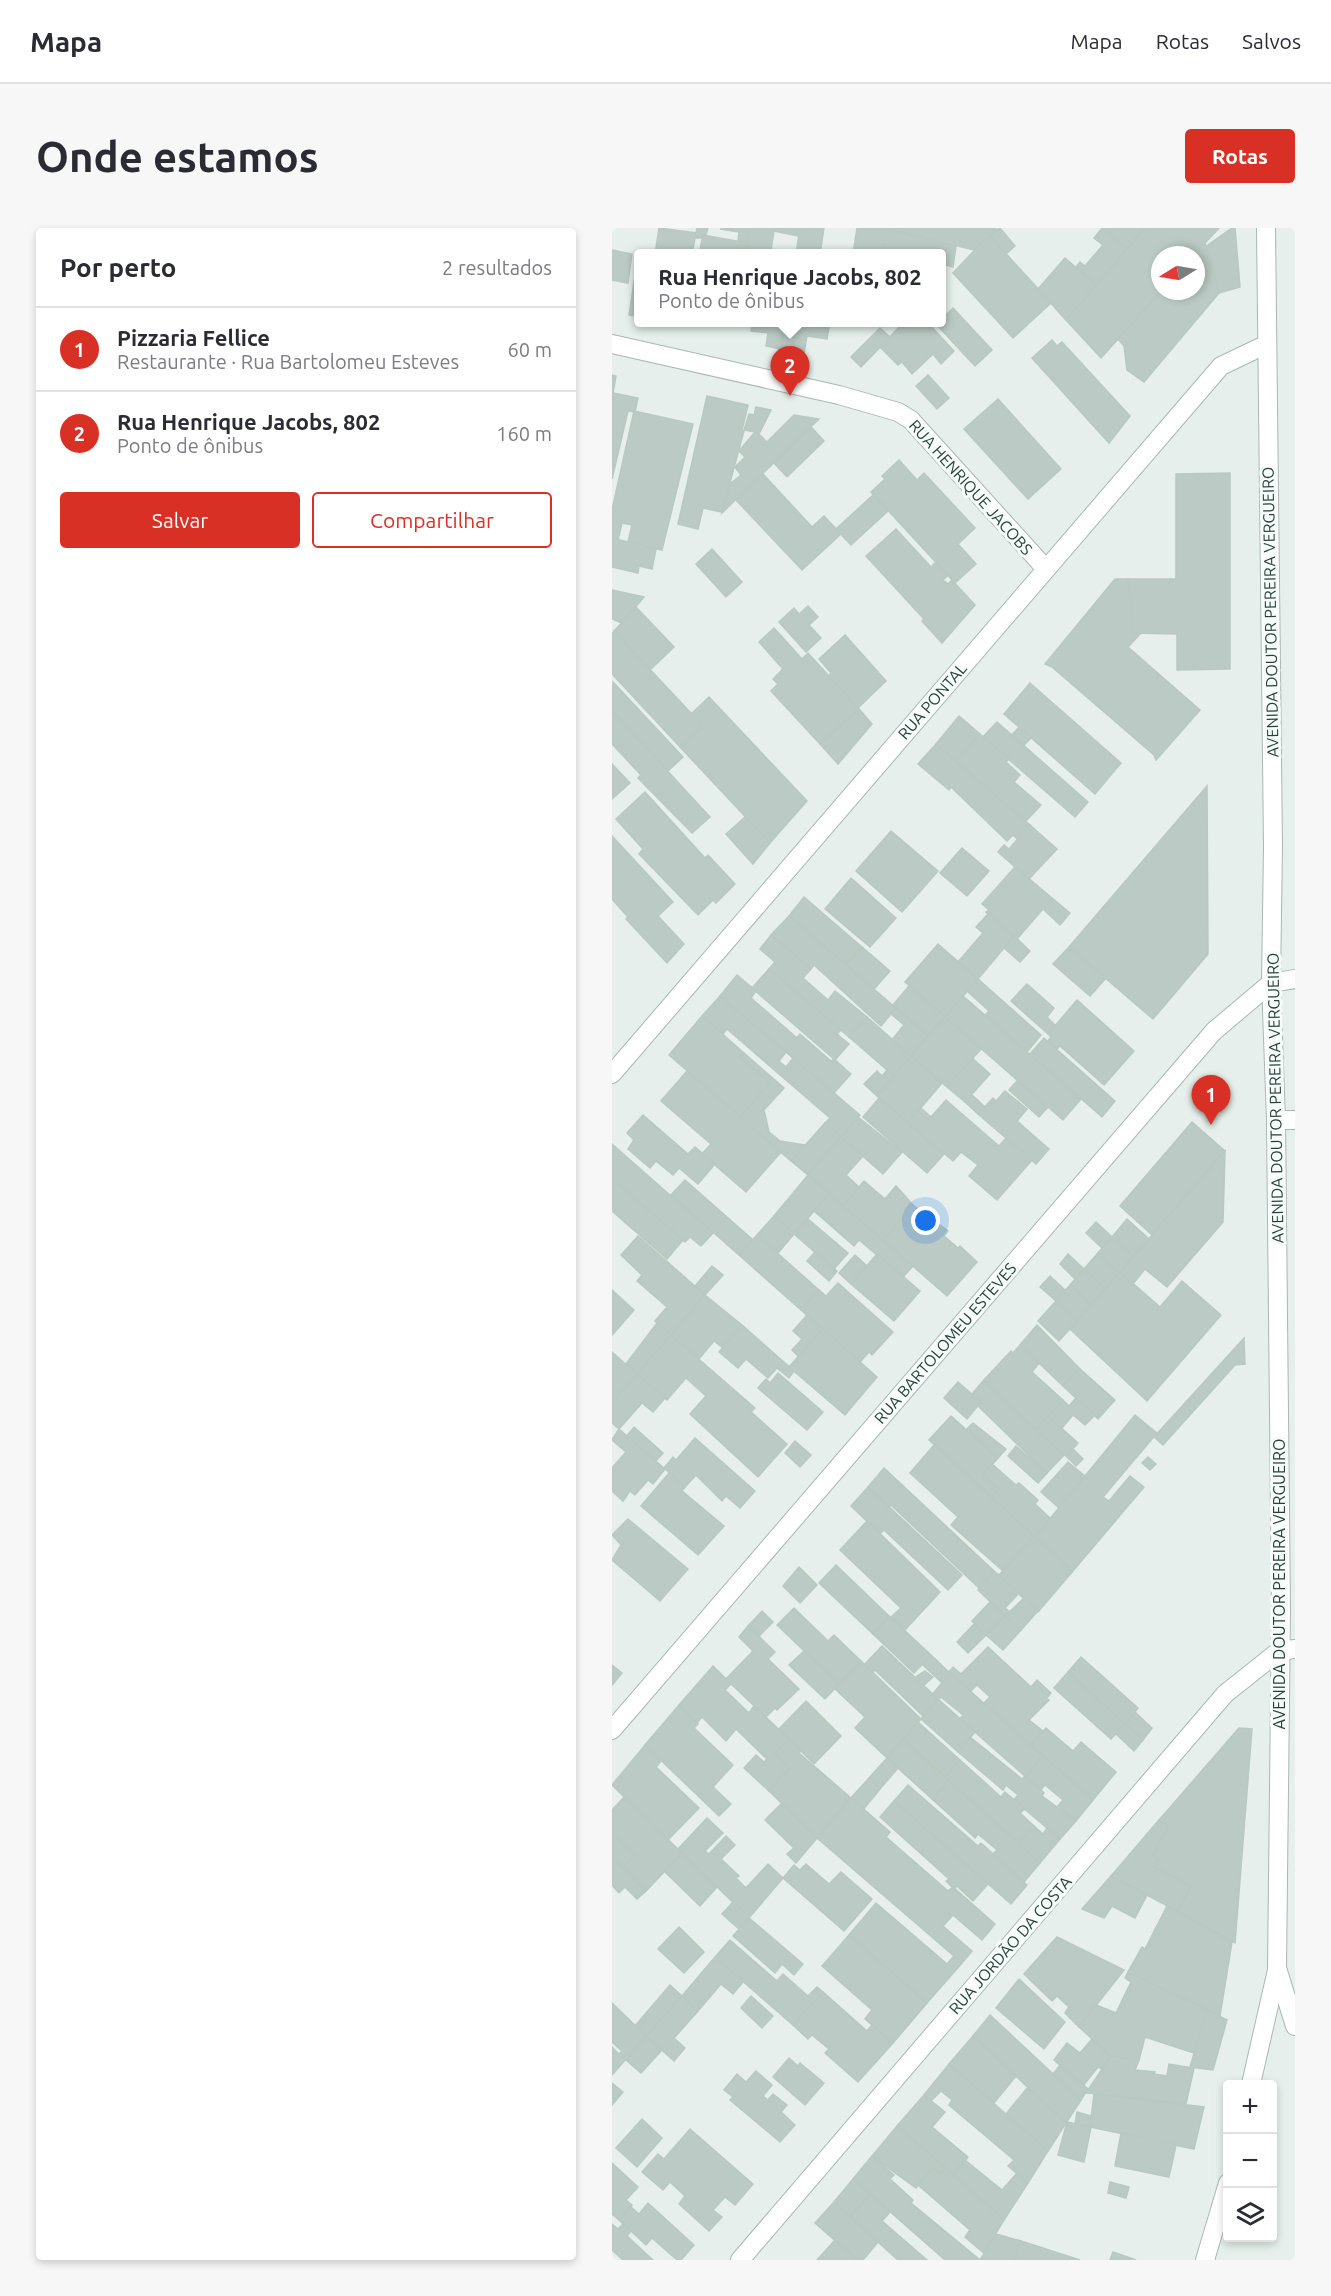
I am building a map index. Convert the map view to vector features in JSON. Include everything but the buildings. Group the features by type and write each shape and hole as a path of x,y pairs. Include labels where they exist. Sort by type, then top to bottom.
{"street":[{"name":"AVENIDA DOUTOR PEREIRA VERGUEIRO","path":"1252,2080 1277,1968 1287,1650 1281,1609 1276,1120 1271,982 1273,810 1265,345 1266,228"},
{"name":"RUA HENRIQUE JACOBS","path":"612,344 839,395 898,412 911,420 1046,569"},
{"name":"RUA PONTAL","path":"612,1074 1221,366 1265,345"},
{"path":"1271,982 1295,979"},
{"name":"RUA BARTOLOMEU ESTEVES","path":"612,1730 1214,1031 1271,982"},
{"path":"1276,1120 1295,1120"},
{"name":"RUA JORDÃO DA COSTA","path":"740,2260 1225,1695 1287,1650"},
{"name":"AVENIDA DOUTOR PEREIRA VERGUEIRO","path":"1277,1968 1295,2026"},
{"path":"1205,2260 1226,2188"}],"place":[{"name":"Rua Henrique Jacobs, 802","path":"790,396"},
{"name":"Pizzaria Fellice","path":"1211,1125"}]}
